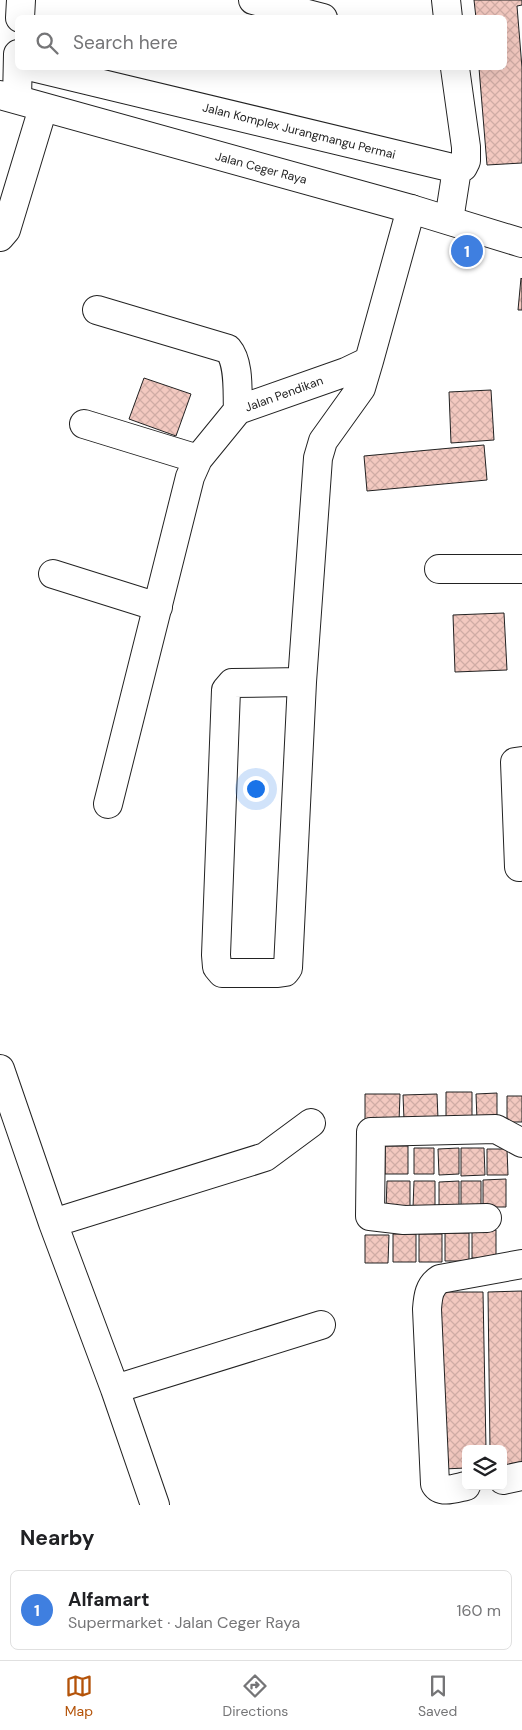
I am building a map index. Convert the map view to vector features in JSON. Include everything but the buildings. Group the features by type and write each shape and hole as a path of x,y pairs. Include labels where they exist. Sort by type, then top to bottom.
{"street":[{"path":"20,15 21,0"},
{"path":"252,0 311,15"},
{"path":"446,0 448,15"},
{"path":"0,238 6,230 19,100 17,70"},
{"name":"Jalan Komplex Jurangmangu Permai","path":"44,70 457,169"},
{"path":"449,220 457,169 463,168 466,161 466,147 455,70"},
{"name":"Jalan Ceger Raya","path":"19,100 411,209 510,240 522,242"},
{"path":"302,682 232,683 226,690 216,955 217,967 222,972 278,973 285,972 288,968 302,682 318,458 323,441 361,388 411,209"},
{"name":"Jalan Pendikan","path":"97,310 228,349 235,362 238,410 346,372 369,361"},
{"path":"108,804 190,477 198,459 238,410"},
{"path":"84,424 198,459"},
{"path":"439,569 522,569"},
{"path":"54,574 158,607"},
{"path":"519,867 515,762 522,761"},
{"path":"0,1069 53,1223 156,1505"},
{"path":"53,1223 265,1157 311,1123"},
{"path":"487,1218 404,1220 370,1216 371,1132 496,1129 522,1143"},
{"path":"462,1487 442,1490 435,1484 429,1294 434,1283 440,1279 522,1264"},
{"path":"115,1389 321,1325"},
{"path":"507,1479 522,1476"}],"place":[{"name":"Alfamart","path":"467,251"}]}
